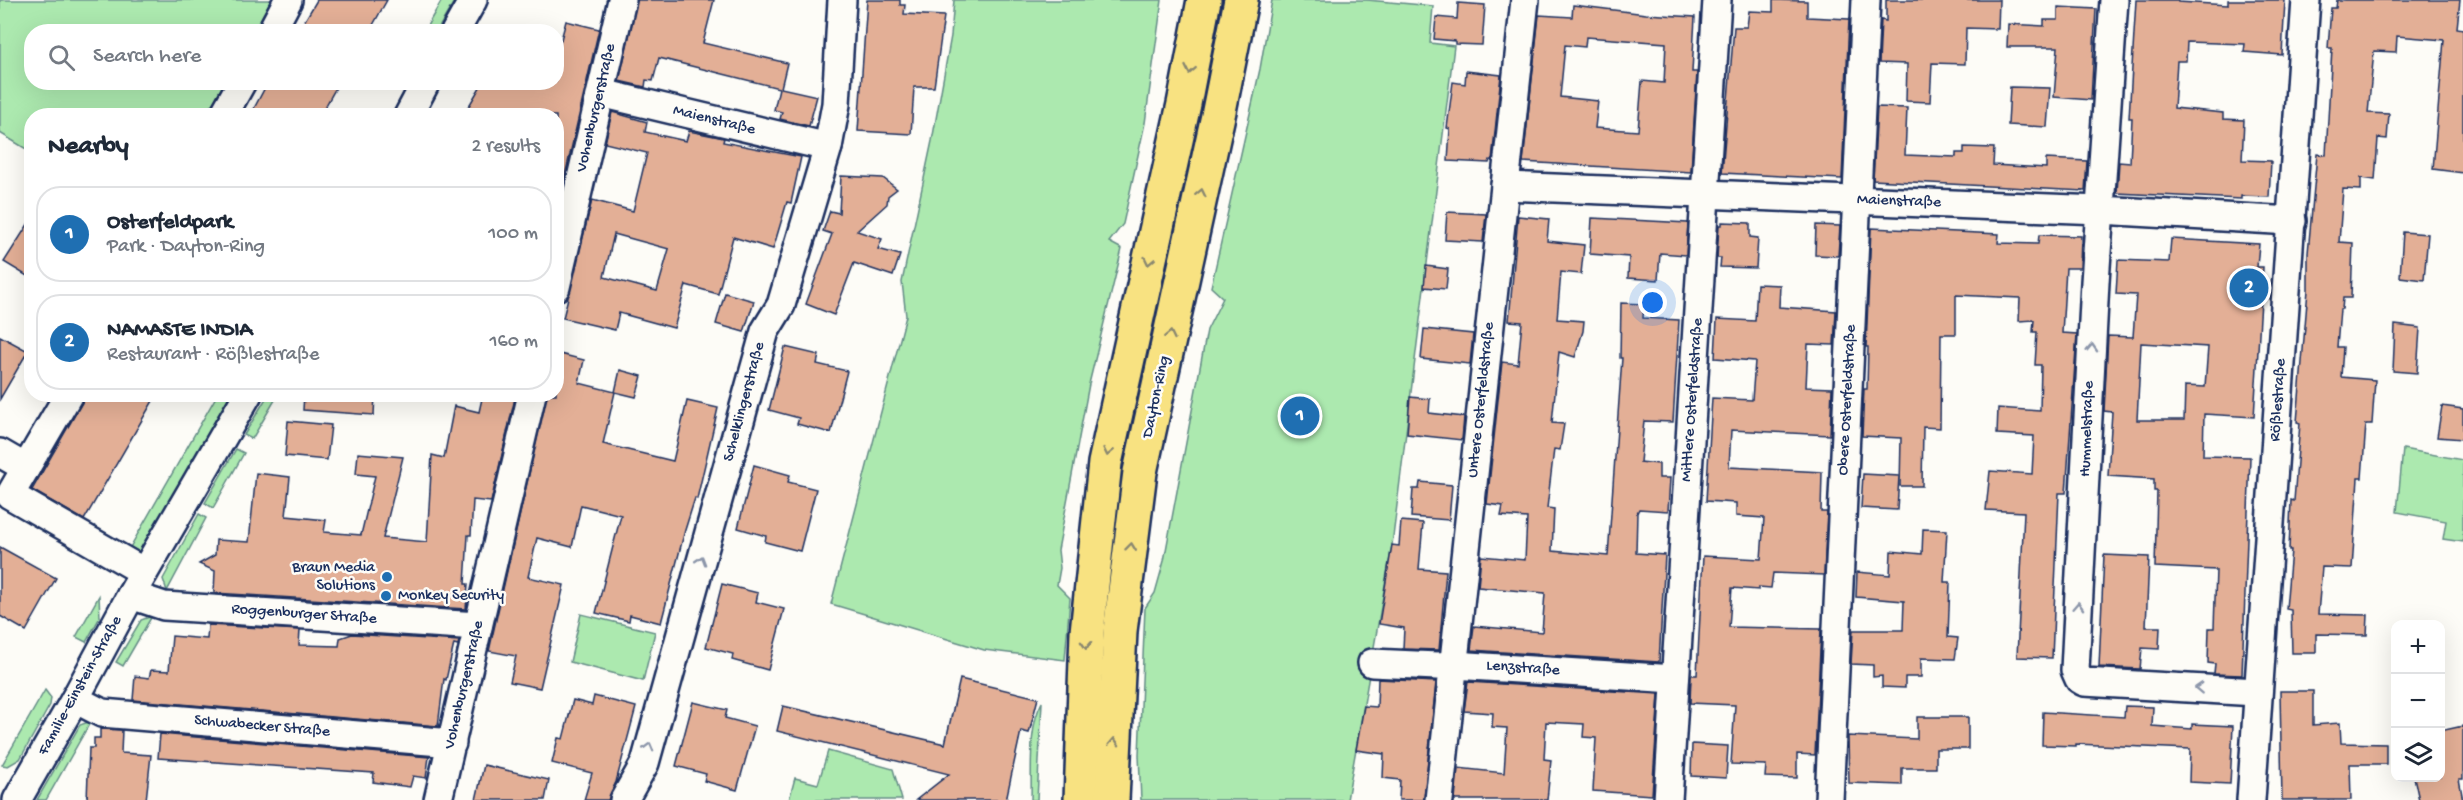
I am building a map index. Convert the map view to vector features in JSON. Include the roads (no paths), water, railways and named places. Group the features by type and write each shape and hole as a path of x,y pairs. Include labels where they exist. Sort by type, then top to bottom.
{"highway":[{"path":"1081,800 1087,632 1105,463 1204,0"},
{"name":"Dayton-Ring","path":"1112,800 1120,632 1140,472 1220,111 1241,0"}],"street":[{"path":"275,24 288,0"},
{"path":"460,24 473,0"},
{"name":"Vohenburgerstraße","path":"564,253 622,0"},
{"name":"Schelklingerstraße","path":"624,800 645,763 765,331 783,298 828,147 836,104 842,0"},
{"name":"Untere Osterfeldstraße","path":"1439,800 1525,0"},
{"name":"Mittlere Osterfeldstraße","path":"1668,800 1717,0"},
{"name":"Obere Osterfeldstraße","path":"1829,800 1866,0"},
{"name":"Hummelstraße","path":"2114,0 2074,670 2079,679 2084,682 2257,692"},
{"name":"Rößlestraße","path":"2251,800 2306,0"},
{"path":"227,108 238,90"},
{"path":"412,108 422,90"},
{"name":"Maienstraße","path":"601,93 828,147"},
{"name":"Maienstraße","path":"1505,186 2100,210 2292,221"},
{"path":"64,402 10,495 144,572"},
{"name":"Familie-Einstein-Straße","path":"17,800 75,699 130,595 243,402"},
{"name":"Vohenburgerstraße","path":"438,800 530,402"},
{"path":"0,453 26,468"},
{"name":"Roggenburger Straße","path":"130,595 164,606 478,626"},
{"name":"Lenzstraße","path":"1372,663 1454,665 1675,679"},
{"name":"Schwabecker Straße","path":"75,699 102,713 452,743"}],"place":[{"name":"NAMASTE INDIA","path":"2249,288"},
{"name":"Osterfeldpark","path":"1300,416"},
{"name":"Braun Media Solutions","path":"387,577"},
{"name":"Monkey Security","path":"386,596"}]}
